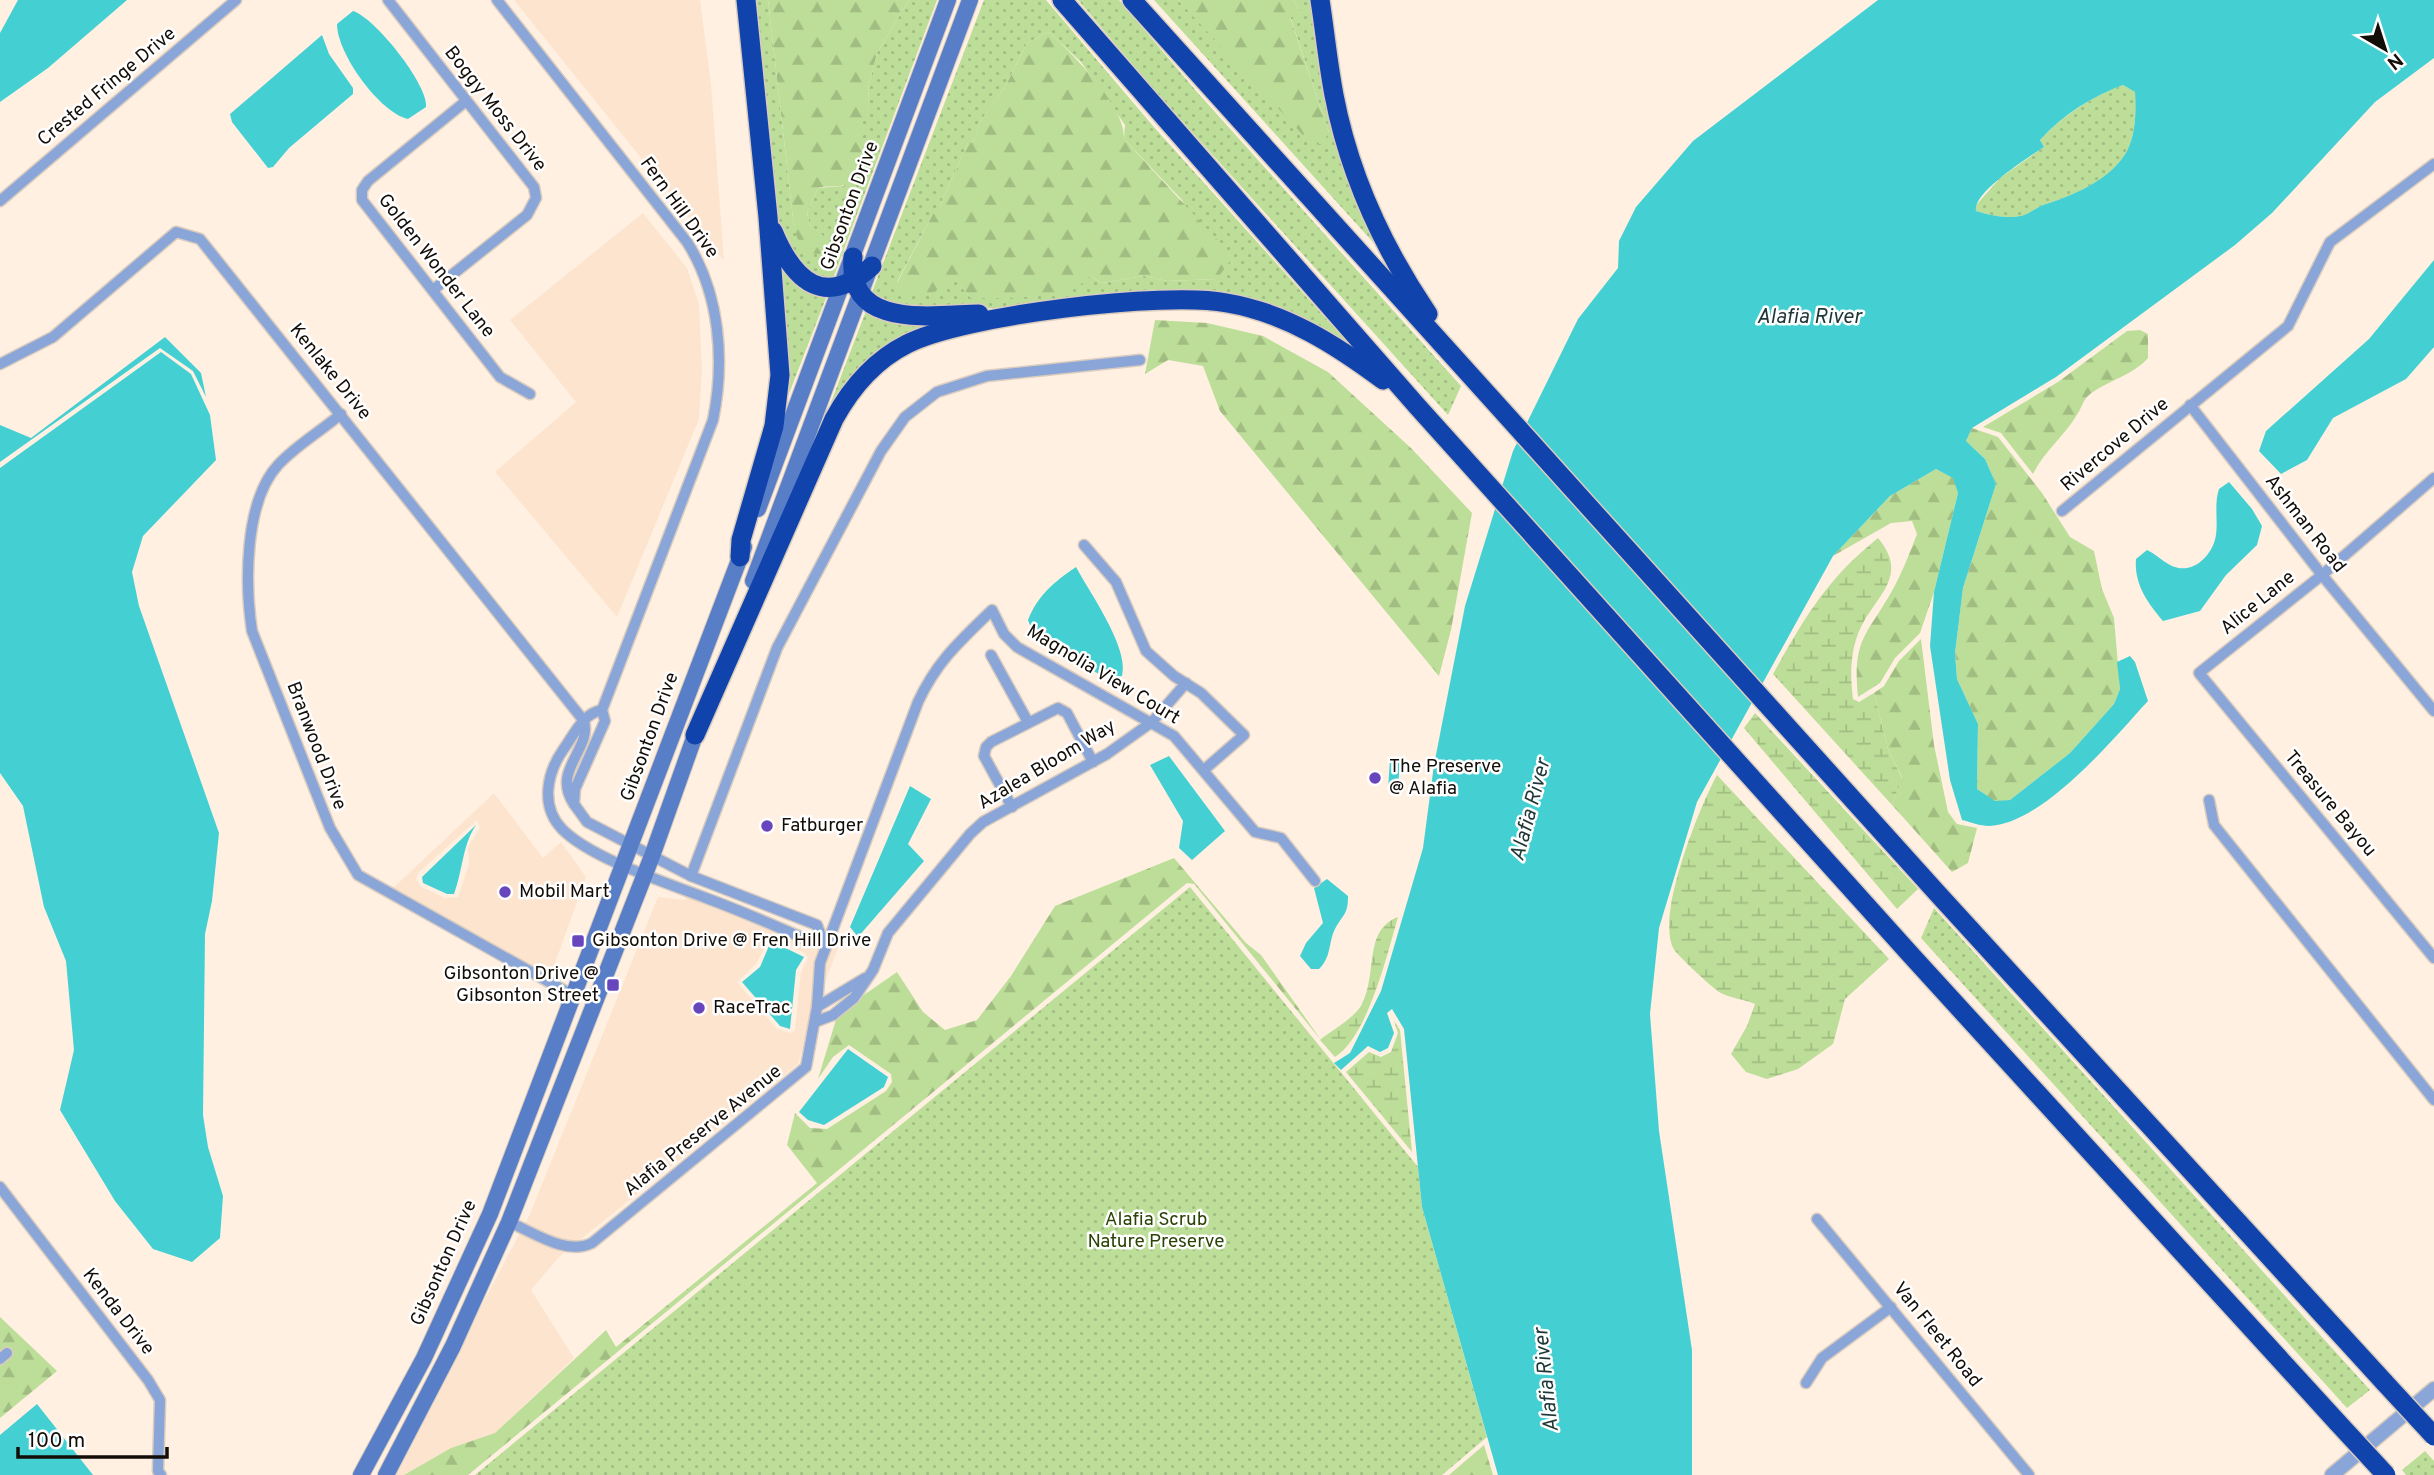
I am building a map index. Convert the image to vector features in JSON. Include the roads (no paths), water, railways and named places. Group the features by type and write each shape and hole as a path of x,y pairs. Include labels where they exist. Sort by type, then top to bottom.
{"highway":[{"path":"740,557 741,540 774,426 779,395 768,217 746,0"},
{"path":"1062,0 1417,406 1910,954 2386,1475"},
{"path":"1132,0 1938,894 2434,1437"},
{"path":"1320,0 1334,96 1364,196 1403,277 1461,365"},
{"path":"768,217 778,243 802,276 824,288 852,289 883,311 906,315 1043,313"},
{"path":"852,289 853,257"},
{"path":"852,289 872,266"},
{"path":"695,735 818,451 852,390 892,353 925,336 1043,313 1180,298 1227,303 1306,329 1353,358 1417,406"}],"main road":[{"name":"Gibsonton Drive","path":"853,257 948,0"},
{"path":"872,266 970,0"},
{"name":"Gibsonton Drive","path":"361,1475 420,1365 490,1214 740,557 852,289"},
{"path":"386,1475 464,1322 509,1222 652,856 852,289"},
{"path":"509,1222 506,1201 529,1132 536,1095"},
{"path":"464,1322 471,1283 487,1241 490,1214"}],"street":[{"name":"Crested Fringe Drive","path":"0,201 236,0"},
{"name":"Boggy Moss Drive","path":"388,0 534,187 536,198 527,215 433,290"},
{"name":"Fern Hill Drive","path":"497,0 687,243 707,279 714,304 719,370 713,421 602,710 605,721 575,789 574,804"},
{"name":"Golden Wonder Lane","path":"466,101 368,181 362,190 362,200 500,377 530,394"},
{"path":"2190,405 2288,326 2330,242 2434,164"},
{"name":"Kenlake Drive","path":"0,364 52,337 176,232 200,239 583,721"},
{"path":"691,876 777,648 881,451 905,417 937,392 987,376 1140,360"},
{"name":"Rivercove Drive","path":"2062,511 2190,405"},
{"name":"Ashman Road","path":"2190,405 2322,575 2434,711"},
{"name":"Branwood Drive","path":"341,414 278,465 262,488 253,525 247,597 252,632 330,828 345,856 358,874 369,882 574,996"},
{"name":"Alice Lane","path":"2199,673 2322,575 2434,478"},
{"path":"1084,545 1116,582 1146,651 1201,693 1244,735 1205,769"},
{"name":"Magnolia View Court","path":"992,610 1004,634 1017,647 1174,736 1205,769 1255,832 1281,838 1315,881"},
{"name":"Alafia Preserve Avenue","path":"509,1222 568,1247 581,1248 592,1243 806,1067 815,1022 825,938 931,673 947,653 992,610"},
{"path":"991,655 1028,722"},
{"name":"Treasure Bayou","path":"2199,673 2434,958"},
{"name":"Azalea Bloom Way","path":"815,1022 833,1015 854,998 868,977 888,933 958,848 984,822 1093,762 1152,722 1186,683"},
{"path":"1012,807 988,765 984,751 991,742 1051,709 1063,710 1093,762"},
{"path":"583,721 584,732 566,779 568,795 587,822 691,876 817,925 825,938 810,941 643,874 624,866 562,829 547,797 550,773 583,721 592,712 602,710"},
{"path":"2209,800 2214,825 2434,1100"},
{"path":"817,1007 868,977"},
{"name":"Kenda Drive","path":"0,1187 148,1380 160,1400 158,1471 161,1475"},
{"name":"Van Fleet Road","path":"1817,1219 2029,1475"},
{"path":"1806,1383 1822,1358 1891,1307"},
{"path":"2332,1475 2434,1389"}],"water":[{"path":"18,0 127,0 48,68 0,102 0,33"},
{"name":"Alafia River","path":"1878,0 2434,0 2434,58 2375,102 2272,213 2235,245 2056,377 1972,428 1966,441 1985,459 1996,484 1963,588 1955,653 1957,679 1978,724 1977,789 1995,801 2010,800 2070,753 2114,704 2120,689 2117,662 2130,656 2135,662 2148,701 2076,777 2032,811 2010,822 1989,826 1962,820 1950,780 1930,646 1934,592 1958,493 1953,478 1936,469 1890,496 1833,556 1697,802 1659,928 1650,1014 1659,1131 1692,1350 1692,1475 1498,1475 1422,1207 1404,1029 1392,1009 1387,1013 1394,1033 1388,1048 1380,1052 1368,1046 1341,1070 1334,1063 1350,1053 1381,991 1423,848 1434,765 1465,606 1513,451 1578,319 1618,268 1619,241 1636,207 1693,141","holes":["2123,85 2135,92 2135,122 2130,144 2120,161 2101,178 2078,192 2024,215 2006,217 1976,211 1977,203 1992,185 2044,147 2040,140 2068,115 2089,101"]},
{"path":"353,11 374,25 386,38 418,83 426,107 408,119 385,106 373,94 344,51 337,24"},
{"path":"322,35 329,54 353,88 353,94 289,148 273,167 268,168 232,122 230,114"},
{"path":"2434,260 2434,347 2406,379 2333,418 2307,460 2281,474 2259,451 2266,431 2369,339"},
{"path":"165,337 201,373 206,397 193,371 160,348 0,462 0,425 31,438"},
{"path":"161,352 191,374 210,415 216,460 143,536 132,572 139,606 219,833 212,901 205,934 203,1115 208,1147 223,1196 220,1238 192,1262 153,1249 115,1201 60,1110 74,1050 66,961 44,907 23,806 0,773 0,468"},
{"path":"2229,482 2252,509 2262,526 2257,545 2226,575 2200,611 2163,621 2139,585 2136,559 2147,550 2177,568 2190,567 2202,561 2211,550 2216,537 2219,489"},
{"path":"1076,567 1115,637 1123,665 1122,676 1108,679 1035,639 1028,620 1032,611 1048,590"},
{"path":"1169,756 1225,831 1192,860 1179,848 1183,821 1150,765"},
{"path":"1390,760 1400,760 1398,789 1388,789"},
{"path":"910,786 931,799 908,844 924,861 858,937 850,927"},
{"path":"476,825 468,841 454,894 447,894 423,883 422,877"},
{"path":"1327,879 1348,896 1347,906 1336,927 1323,964 1319,969 1311,969 1300,956 1306,943 1323,923 1314,888"},
{"path":"771,941 804,957 796,970 790,1029 780,1026 742,982 760,967"},
{"path":"848,1049 888,1077 884,1087 824,1125 808,1120 799,1112"},
{"path":"37,1404 93,1475 0,1475 0,1435"}],"place":[{"name":"The Preserve @ Alafia","path":"1375,778"},
{"name":"Fatburger","path":"767,826"},
{"name":"Mobil Mart","path":"505,892"},
{"name":"Gibsonton Drive @ Fren Hill Drive","path":"578,941"},
{"name":"Gibsonton Drive @ Gibsonton Street","path":"613,985"},
{"name":"RaceTrac","path":"699,1008"}],"park label":[{"name":"Alafia Scrub Nature Preserve","path":"1156,1231"}]}
